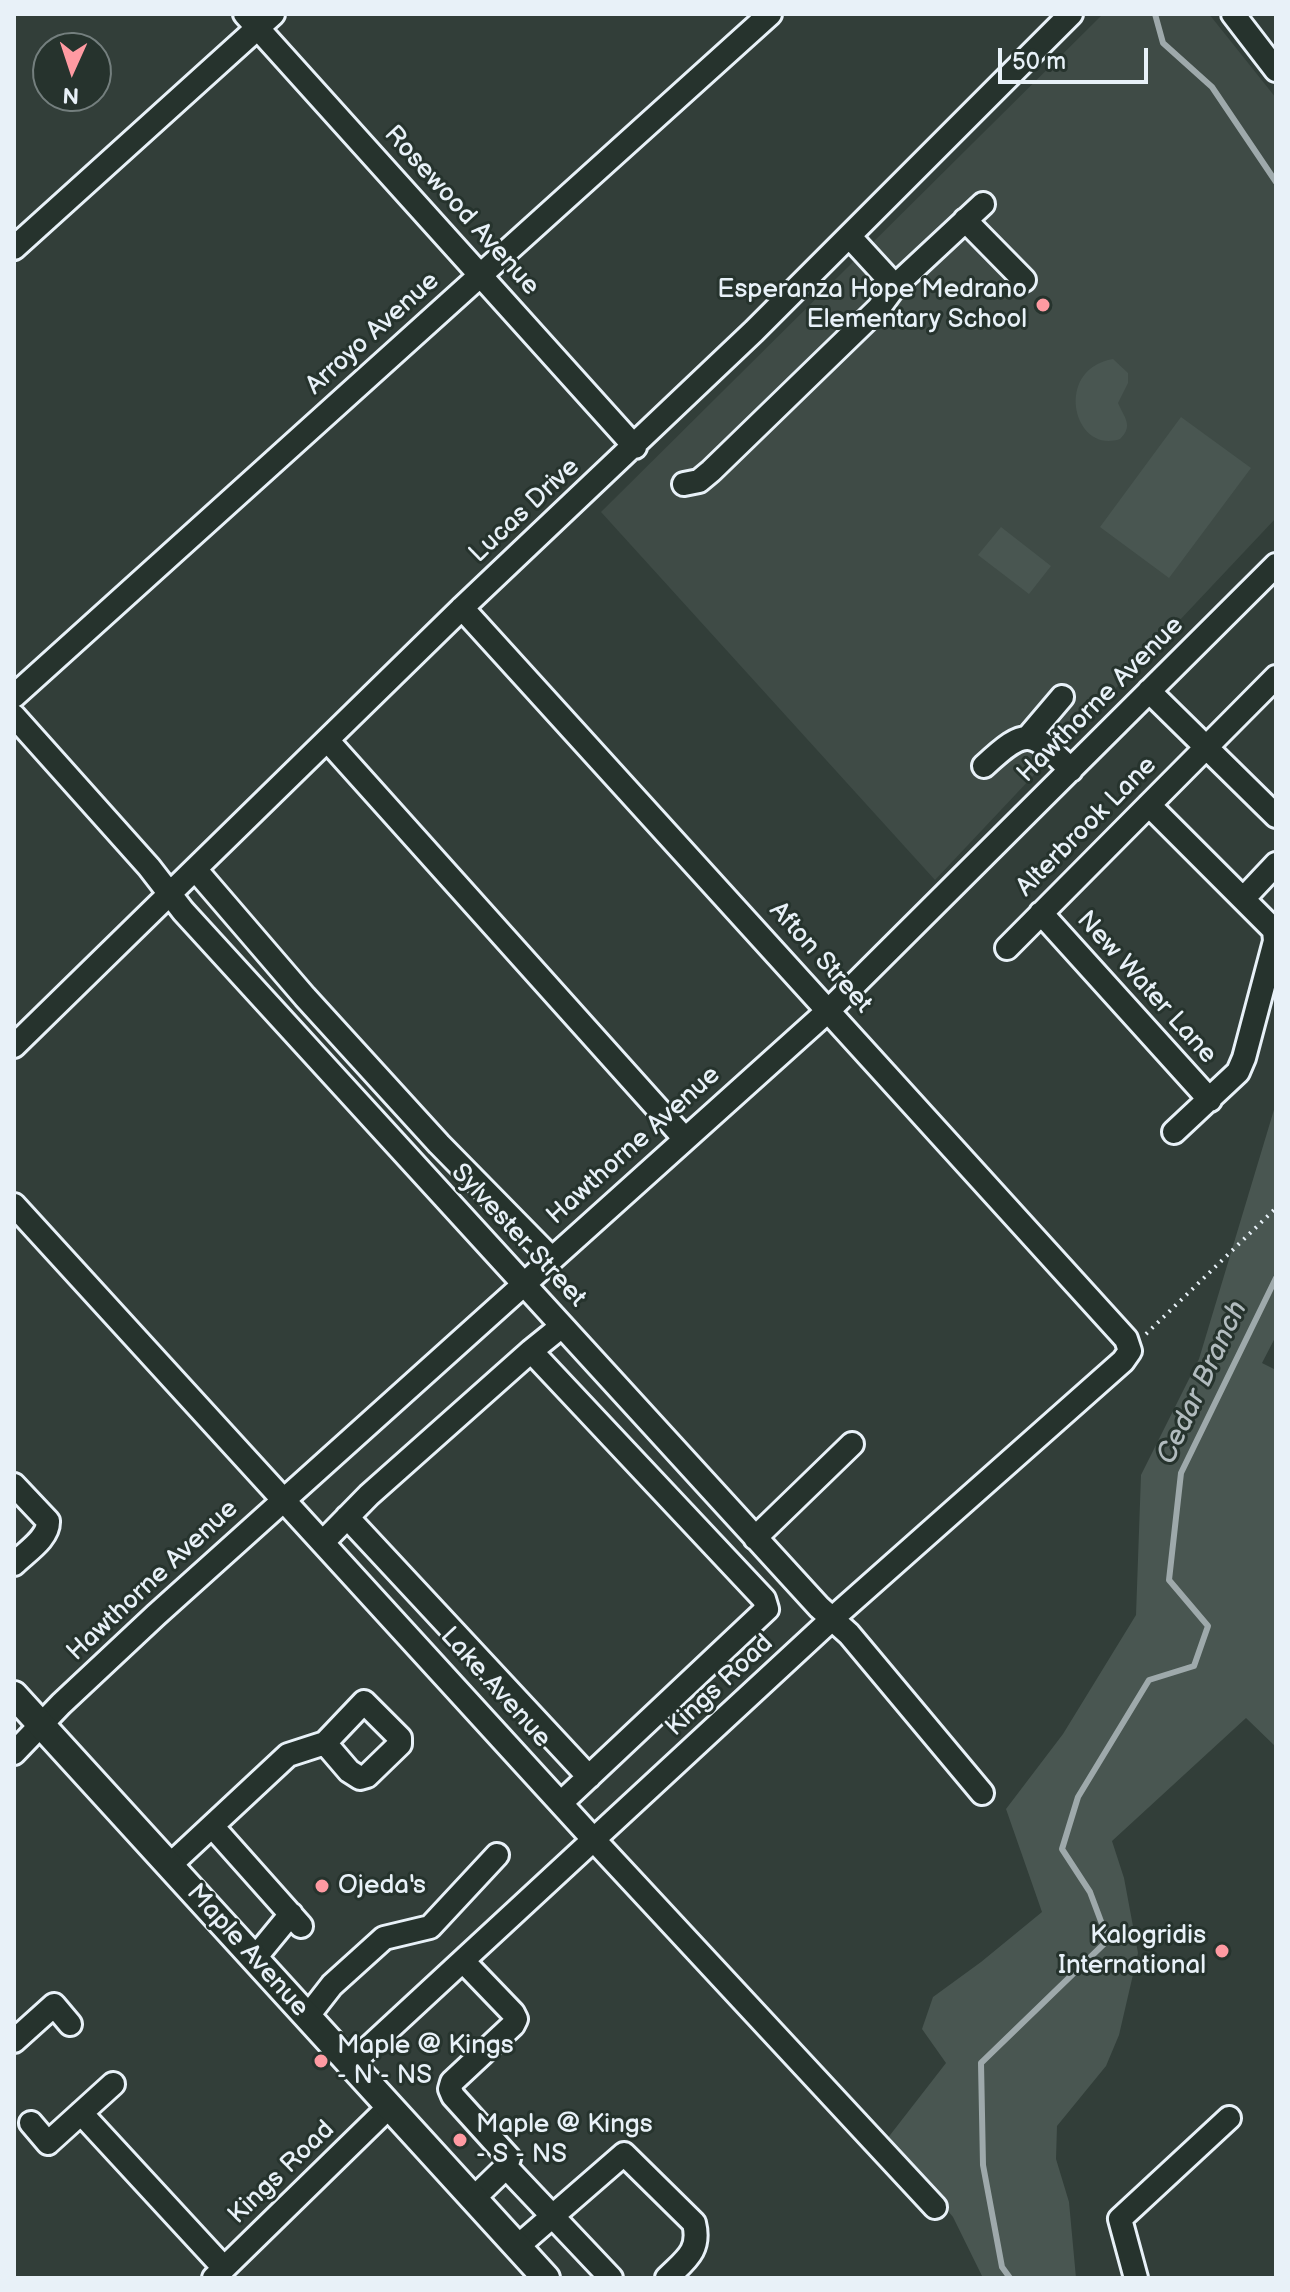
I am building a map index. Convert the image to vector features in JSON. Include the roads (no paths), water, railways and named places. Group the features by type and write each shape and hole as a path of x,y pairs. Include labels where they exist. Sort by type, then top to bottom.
{"main road":[{"name":"Maple Avenue","path":"14,1695 546,2278"}],"street":[{"name":"Arroyo Avenue","path":"14,696 770,14"},
{"name":"Lucas Drive","path":"14,1046 462,608 635,447 850,237 1071,14"},
{"path":"1233,14 1276,70"},
{"name":"Rosewood Avenue","path":"258,19 481,276 635,447"},
{"path":"14,248 258,19"},
{"path":"684,484 699,481 711,471 878,309 895,286 983,204"},
{"path":"965,220 1024,280"},
{"path":"850,237 895,286"},
{"name":"Hawthorne Avenue","path":"14,1753 156,1615 829,1010 1276,565"},
{"name":"Afton Street","path":"462,608 1126,1339 1130,1351"},
{"name":"Alterbrook Lane","path":"1007,948 1208,746 1272,690"},
{"path":"1149,691 1276,816"},
{"path":"984,766 1008,744 1028,737 1062,697"},
{"name":"Sylvester Street","path":"14,716 149,867 170,895 523,1284 755,1538 833,1618 982,1793"},
{"path":"1028,737 1039,740 1071,770"},
{"path":"328,741 685,1139"},
{"path":"1149,805 1274,930 1275,941 1238,1072 1174,1132"},
{"path":"1244,898 1276,864"},
{"path":"195,869 305,997 439,1144 551,1258"},
{"name":"New Water Lane","path":"1041,913 1210,1100"},
{"name":"Lake Avenue","path":"14,1205 595,1841 935,2207"},
{"path":"323,1542 347,1517 562,1326"},
{"path":"531,1351 764,1599 767,1609"},
{"name":"Kings Road","path":"350,2065 833,1618 1123,1361 1130,1351"},
{"path":"755,1538 852,1444"},
{"path":"14,1485 48,1521 49,1526 46,1533 14,1564"},
{"path":"347,1517 589,1777"},
{"path":"562,1802 767,1609 798,1584"},
{"path":"169,1866 288,1755 325,1743"},
{"path":"212,1826 296,1920 254,1959"},
{"path":"307,2017 332,1985 384,1938 430,1927 497,1855"},
{"path":"463,1961 516,2019 452,2082 450,2089 509,2158 506,2167 473,2199"},
{"path":"14,2041 54,2005 70,2024"},
{"path":"31,2123 48,2143 113,2084"},
{"name":"Kings Road","path":"219,2273 389,2107"},
{"path":"81,2113 219,2273"},
{"path":"1136,2278 1120,2219 1229,2118"},
{"path":"517,2247 624,2154 694,2223 697,2236 693,2251 667,2278"},
{"path":"506,2167 611,2278"}],"waterway":[{"name":"Cedar Branch","path":"1155,14 1163,43 1212,87 1276,182"},
{"name":"Cedar Branch","path":"1010,2278 1002,2267 983,2165 981,2063 1108,1940 1090,1892 1062,1849 1078,1797 1149,1680 1194,1666 1208,1626 1169,1580 1181,1473 1276,1278"}],"place":[{"name":"Esperanza Hope Medrano Elementary School","path":"1043,305"},
{"name":"Ojeda's","path":"322,1886"},
{"name":"Kalogridis International","path":"1222,1951"},
{"name":"Maple @ Kings - N - NS","path":"321,2061"},
{"name":"Maple @ Kings - S - NS","path":"460,2140"}]}
